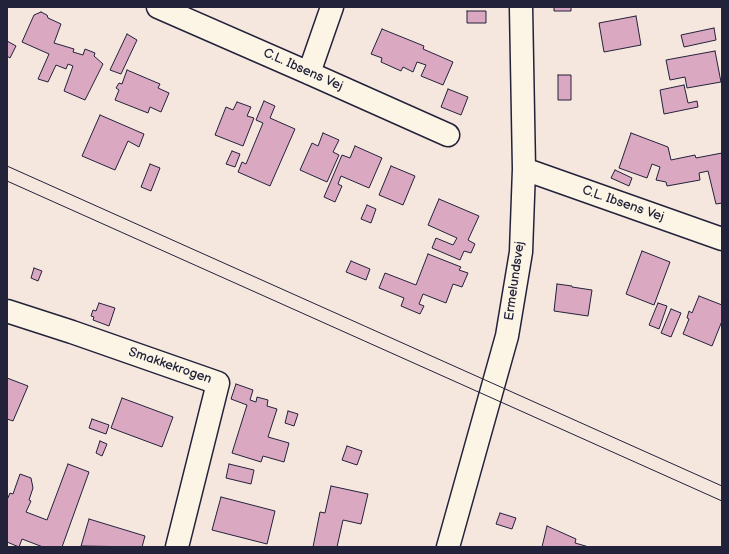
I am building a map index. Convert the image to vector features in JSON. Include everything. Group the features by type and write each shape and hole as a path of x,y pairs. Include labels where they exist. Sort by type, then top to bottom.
{"street":[{"name":"C.L. Ibsens Vej","path":"158,7 448,136"},
{"path":"309,73 332,7"},
{"name":"Ermelundsvej","path":"448,547 507,336 521,252 524,169 521,7"},
{"name":"C.L. Ibsens Vej","path":"524,169 722,239"},
{"name":"Smakkekrogen","path":"7,311 218,383 178,547"}],"building":[{"path":"554,7 571,7 571,11 554,11"},
{"path":"467,11 486,11 486,23 467,23"},
{"path":"41,12 47,15 48,18 61,24 54,43 74,49 73,52 83,55 85,49 95,53 94,56 103,64 85,100 64,91 73,66 68,64 66,69 56,65 48,82 38,79 49,54 22,42 34,15"},
{"path":"636,16 641,45 604,52 599,23"},
{"path":"714,28 716,40 684,47 681,35"},
{"path":"382,29 424,46 423,49 453,62 443,85 421,76 426,65 417,62 413,72 403,67 401,71 381,62 382,58 371,54"},
{"path":"127,34 137,40 121,74 110,70"},
{"path":"7,41 16,46 10,58 7,56"},
{"path":"715,51 721,82 687,88 685,77 670,80 666,60"},
{"path":"127,70 160,84 158,88 169,93 161,112 150,107 148,113 115,100 119,90 116,88 119,83 122,84"},
{"path":"558,75 571,75 571,100 558,100"},
{"path":"684,85 688,103 697,101 698,107 664,114 660,90"},
{"path":"448,89 468,97 461,115 441,107"},
{"path":"264,101 275,106 270,118 295,129 270,186 238,172 242,162 246,164 263,123 256,120"},
{"path":"237,102 251,107 247,116 254,118 243,146 215,135 226,107 233,110"},
{"path":"100,115 144,134 139,147 128,141 115,170 82,156"},
{"path":"323,133 339,140 333,152 339,155 327,182 300,170 312,143 318,146"},
{"path":"631,133 668,147 671,160 695,155 696,158 722,153 722,203 716,204 708,171 699,173 700,180 667,186 666,182 656,180 660,167 652,164 647,178 619,168"},
{"path":"355,146 382,158 369,188 341,176 338,184 342,186 335,202 324,197 342,155 350,158"},
{"path":"232,151 240,154 235,167 226,164"},
{"path":"150,164 160,168 151,191 141,187"},
{"path":"391,166 415,176 403,205 379,195"},
{"path":"615,170 632,178 629,186 611,178"},
{"path":"439,199 479,216 468,240 475,244 471,253 464,251 460,260 432,248 436,238 453,245 457,238 428,225"},
{"path":"367,205 376,209 371,223 361,219"},
{"path":"642,251 670,262 654,305 626,294"},
{"path":"428,254 461,267 459,270 468,273 462,287 453,284 446,303 423,294 419,304 424,306 420,314 401,306 404,298 379,288 385,273 416,285"},
{"path":"351,261 370,269 366,280 346,272"},
{"path":"34,268 42,271 38,281 31,278"},
{"path":"557,284 592,290 588,316 554,311"},
{"path":"699,296 722,305 722,321 712,346 683,334 689,319 687,318 689,311 692,313"},
{"path":"99,303 115,308 109,326 93,320 94,317 91,316 93,310 96,311"},
{"path":"658,303 667,306 659,329 649,325"},
{"path":"671,309 681,313 671,337 661,333"},
{"path":"7,378 28,386 13,421 7,419"},
{"path":"236,384 253,390 250,400 256,402 257,397 268,400 267,406 277,409 268,437 289,443 284,462 263,456 261,462 232,453 247,405 231,399"},
{"path":"122,398 173,417 162,447 111,428"},
{"path":"288,411 298,414 294,426 285,423"},
{"path":"92,419 109,425 106,434 89,428"},
{"path":"100,441 107,444 102,456 96,453"},
{"path":"347,446 362,451 357,465 342,460"},
{"path":"68,464 89,472 62,547 43,547 22,539 19,547 7,542 7,500 10,493 13,494 20,474 31,478 33,488 29,500 31,501 26,512 47,520"},
{"path":"229,464 254,470 251,484 226,478"},
{"path":"331,486 368,494 361,524 343,520 337,547 313,547 320,512 325,513"},
{"path":"221,497 275,511 267,544 212,530"},
{"path":"500,513 516,518 512,529 496,524"},
{"path":"89,519 145,536 142,547 81,546"},
{"path":"547,526 576,539 575,543 589,547 542,547"}],"tram line":[{"path":"7,166 722,486"},
{"path":"7,181 722,501"}]}
